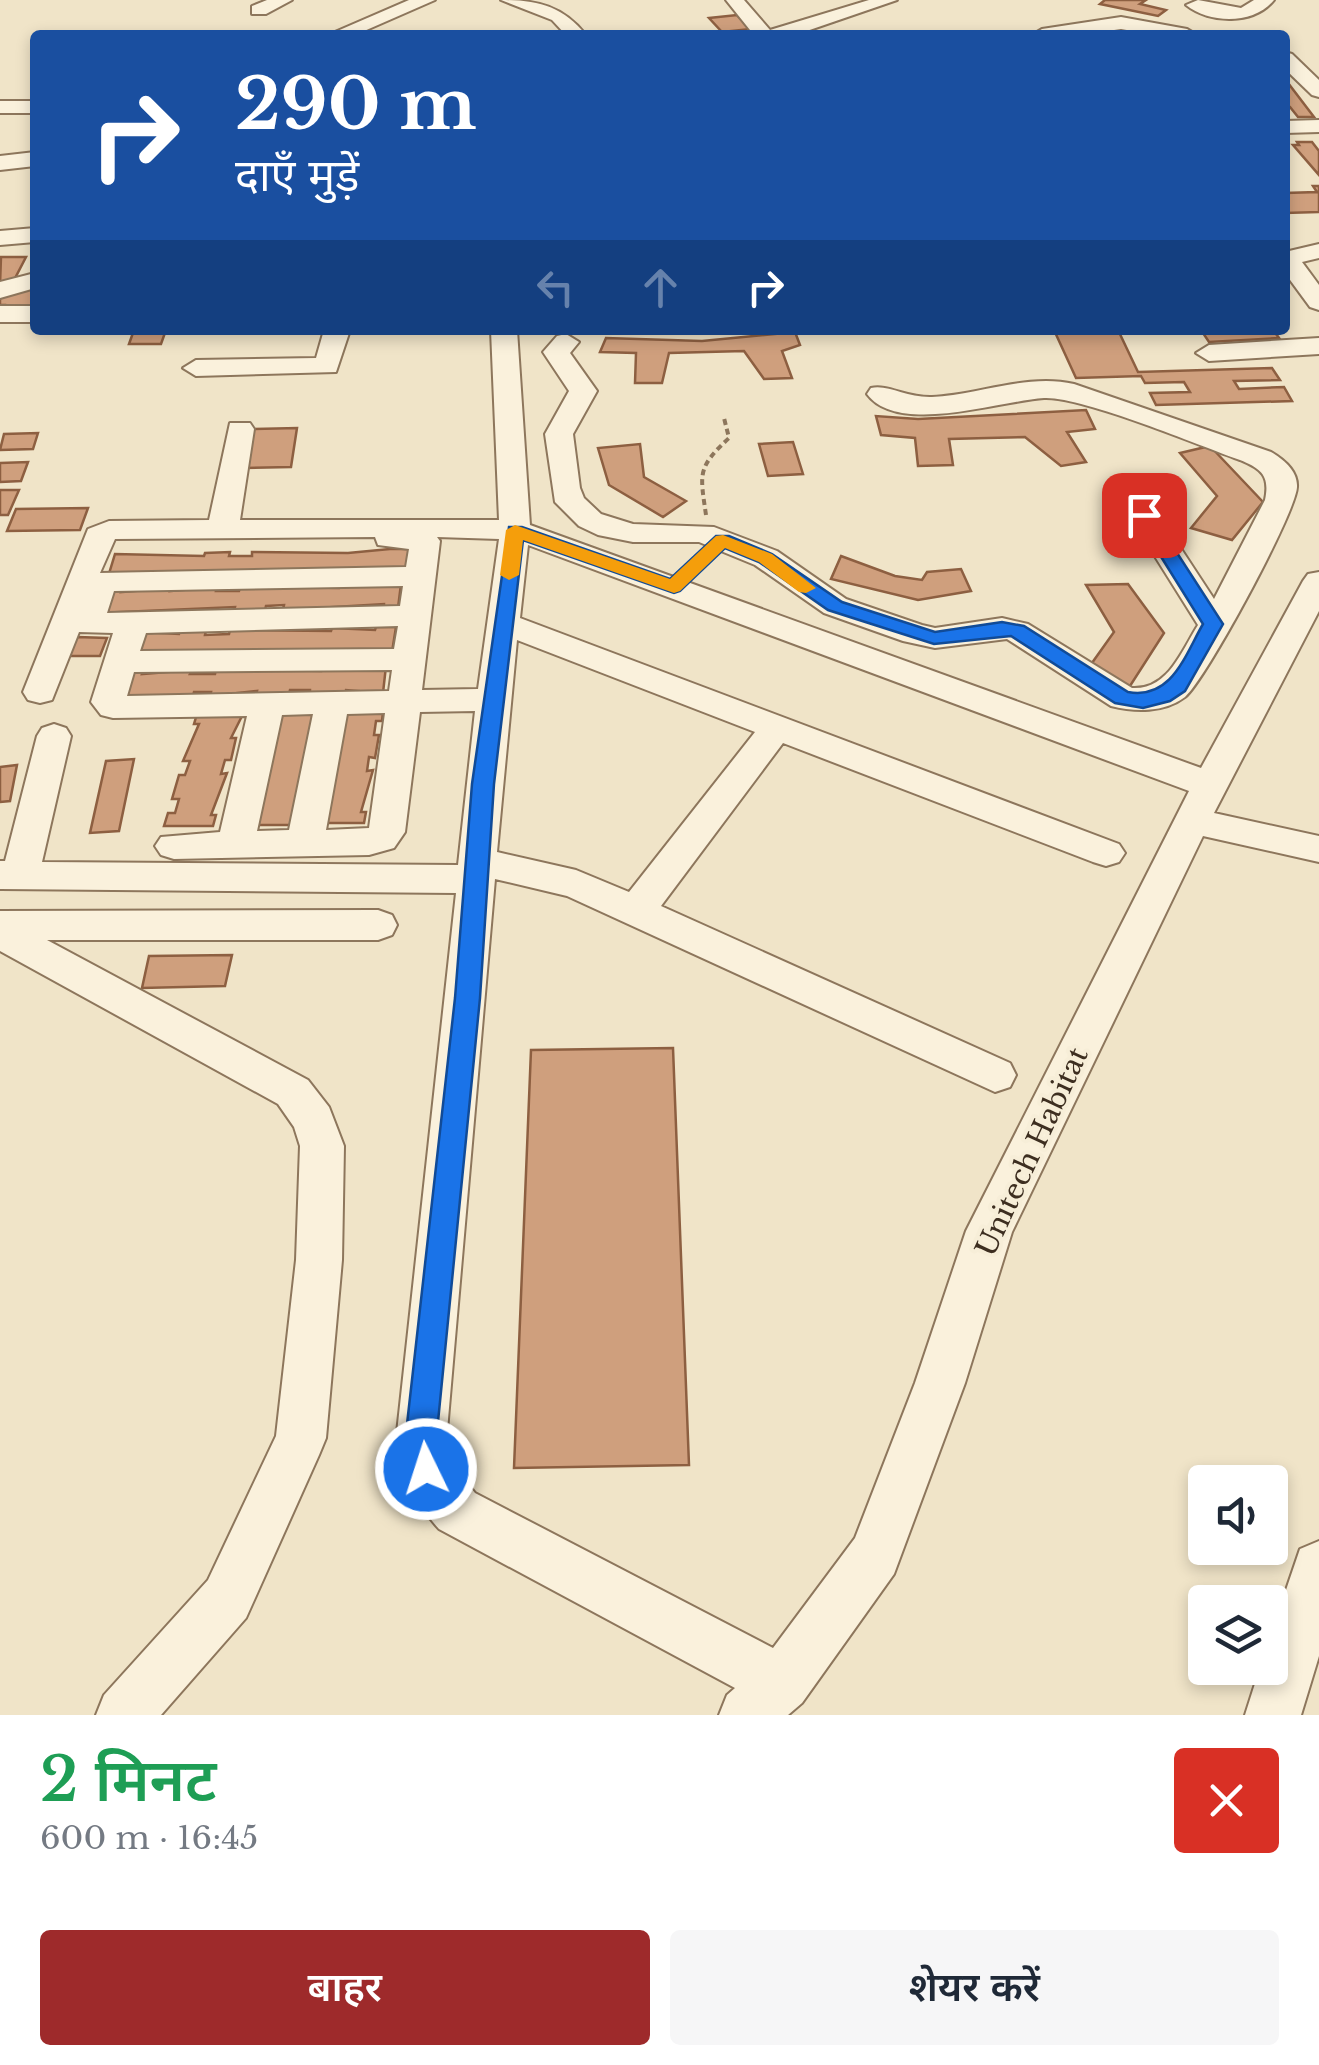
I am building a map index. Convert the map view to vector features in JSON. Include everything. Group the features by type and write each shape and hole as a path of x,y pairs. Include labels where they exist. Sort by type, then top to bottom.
{"street":[{"path":"258,10 284,0"},
{"path":"351,30 426,0"},
{"path":"510,0 559,16 572,30"},
{"path":"782,30 795,21 888,0"},
{"path":"1195,5 1246,15 1255,12 1265,0"},
{"path":"735,1 760,30"},
{"path":"1075,30 1121,23 1159,30"},
{"path":"1290,63 1319,91"},
{"path":"0,107 30,107"},
{"path":"1290,127 1319,126"},
{"path":"0,163 30,159"},
{"path":"0,238 30,235"},
{"path":"1290,256 1319,251"},
{"path":"1290,261 1316,294"},
{"path":"0,290 30,281"},
{"path":"0,314 30,314"},
{"path":"196,368 328,366 336,335"},
{"path":"504,335 515,530 492,700 468,998 420,1442 434,1488 458,1511 782,1682"},
{"path":"566,342 556,352 558,359 583,391 560,434 564,488 570,502 590,520 609,530 713,536 754,552 835,606 934,638 1002,628 1017,631 1122,698 1143,702 1178,686 1270,523 1284,486 1279,472 1267,461 1064,390 1036,388 918,407 890,403 881,394"},
{"path":"1209,353 1319,346"},
{"path":"223,529 240,429"},
{"path":"1144,515 1213,624"},
{"path":"40,692 102,532 424,527 515,530 674,587 1319,848"},
{"path":"674,587 713,536"},
{"path":"174,846 368,842 387,832 426,541 422,538 111,549 86,623 414,616"},
{"path":"706,600 754,552"},
{"name":"Unitech Habitat","path":"747,1715 782,1682 875,1555 940,1383 989,1231 1201,803 1319,581"},
{"path":"132,624 108,702 113,707 492,700"},
{"path":"503,624 1106,853"},
{"path":"120,662 408,659"},
{"path":"235,845 267,704"},
{"path":"305,844 332,704"},
{"path":"636,912 777,728"},
{"path":"54,736 10,875 476,870 576,884 995,1076"},
{"path":"0,930 378,925"},
{"path":"0,930 293,1092 314,1120 322,1146 319,1260 301,1438 228,1599 124,1715"},
{"path":"1273,1715 1319,1568"}],"path":[{"path":"713,536 706,518 700,473 706,458 729,438 724,418"}],"building":[{"path":"1105,0 1146,0 1140,4 1166,10 1158,16 1100,4"},
{"path":"737,15 751,29 720,30 709,18"},
{"path":"1290,86 1314,117 1298,117 1290,107"},
{"path":"1297,142 1312,142 1319,151 1319,175 1293,145 1299,145"},
{"path":"1313,186 1319,186 1319,212 1290,213 1290,193 1317,192"},
{"path":"1,257 26,257 12,284 0,285"},
{"path":"13,289 30,289 30,311 0,311 4,305 0,305 0,297"},
{"path":"132,335 164,335 161,344 129,344"},
{"path":"796,335 800,345 782,351 792,378 764,379 744,351 669,353 662,383 635,383 636,353 600,352 606,338 702,341"},
{"path":"1056,335 1120,335 1138,372 1272,368 1280,380 1234,381 1239,389 1284,387 1292,401 1156,405 1150,393 1190,392 1184,382 1145,383 1141,376 1076,378"},
{"path":"1204,335 1279,338 1209,342"},
{"path":"1086,410 1095,429 1067,432 1086,462 1061,466 1025,437 949,439 953,465 918,466 915,438 881,435 876,416 918,419"},
{"path":"297,428 291,467 244,468 252,429"},
{"path":"38,433 33,449 0,450 4,434"},
{"path":"793,442 803,474 768,476 759,444"},
{"path":"640,444 644,477 686,501 663,517 609,485 598,448"},
{"path":"1210,446 1263,502 1232,540 1191,528 1217,496 1180,453"},
{"path":"28,462 21,481 0,482 0,463"},
{"path":"0,490 19,490 8,515 0,515"},
{"path":"88,508 80,530 7,531 16,509"},
{"path":"409,549 406,572 108,577 115,554 204,556 230,552 229,556 252,556 252,552 348,553"},
{"path":"841,556 895,576 922,580 927,572 961,569 971,591 918,600 831,579"},
{"path":"401,584 398,608 384,608 384,604 283,610 284,605 266,606 265,610 234,611 235,607 98,613 106,589 122,589 121,592 217,587 216,591 239,591 241,586 339,588"},
{"path":"1128,584 1164,633 1130,686 1087,670 1114,632 1086,585"},
{"path":"396,627 392,652 133,657 140,632 179,634 206,630 205,635 229,634 230,630 331,631"},
{"path":"77,637 107,638 100,656 69,656"},
{"path":"386,666 383,693 346,690 345,694 310,694 310,690 290,690 289,694 256,695 257,691 210,696 211,692 194,692 193,696 116,697 124,671 143,671 142,674 192,670 190,674 215,674 216,669 321,671 321,667"},
{"path":"337,711 383,712 382,721 376,721 374,735 379,735 375,758 369,757 367,771 373,770 361,812 366,812 364,823 314,823"},
{"path":"274,713 320,713 296,825 247,825"},
{"path":"197,714 243,714 231,738 236,738 231,760 225,760 221,774 227,773 211,815 216,815 213,826 164,826 168,813 175,813 179,799 172,799 179,775 185,775 190,761 183,761 199,724 194,724"},
{"path":"134,759 119,831 90,833 106,761"},
{"path":"17,765 10,801 0,802 0,767"},
{"path":"232,955 225,986 142,988 149,956"},
{"path":"673,1048 689,1465 514,1468 531,1050"}],"slow traffic":[{"path":"509,575 515,530 674,587 723,540 766,558 806,588"}],"route":[{"path":"426,1469 420,1442 468,998 483,784 515,530 674,587 723,540 766,558 835,606 934,638 1002,628 1017,631 1122,698 1143,702 1178,686 1213,624 1144,515"}]}
